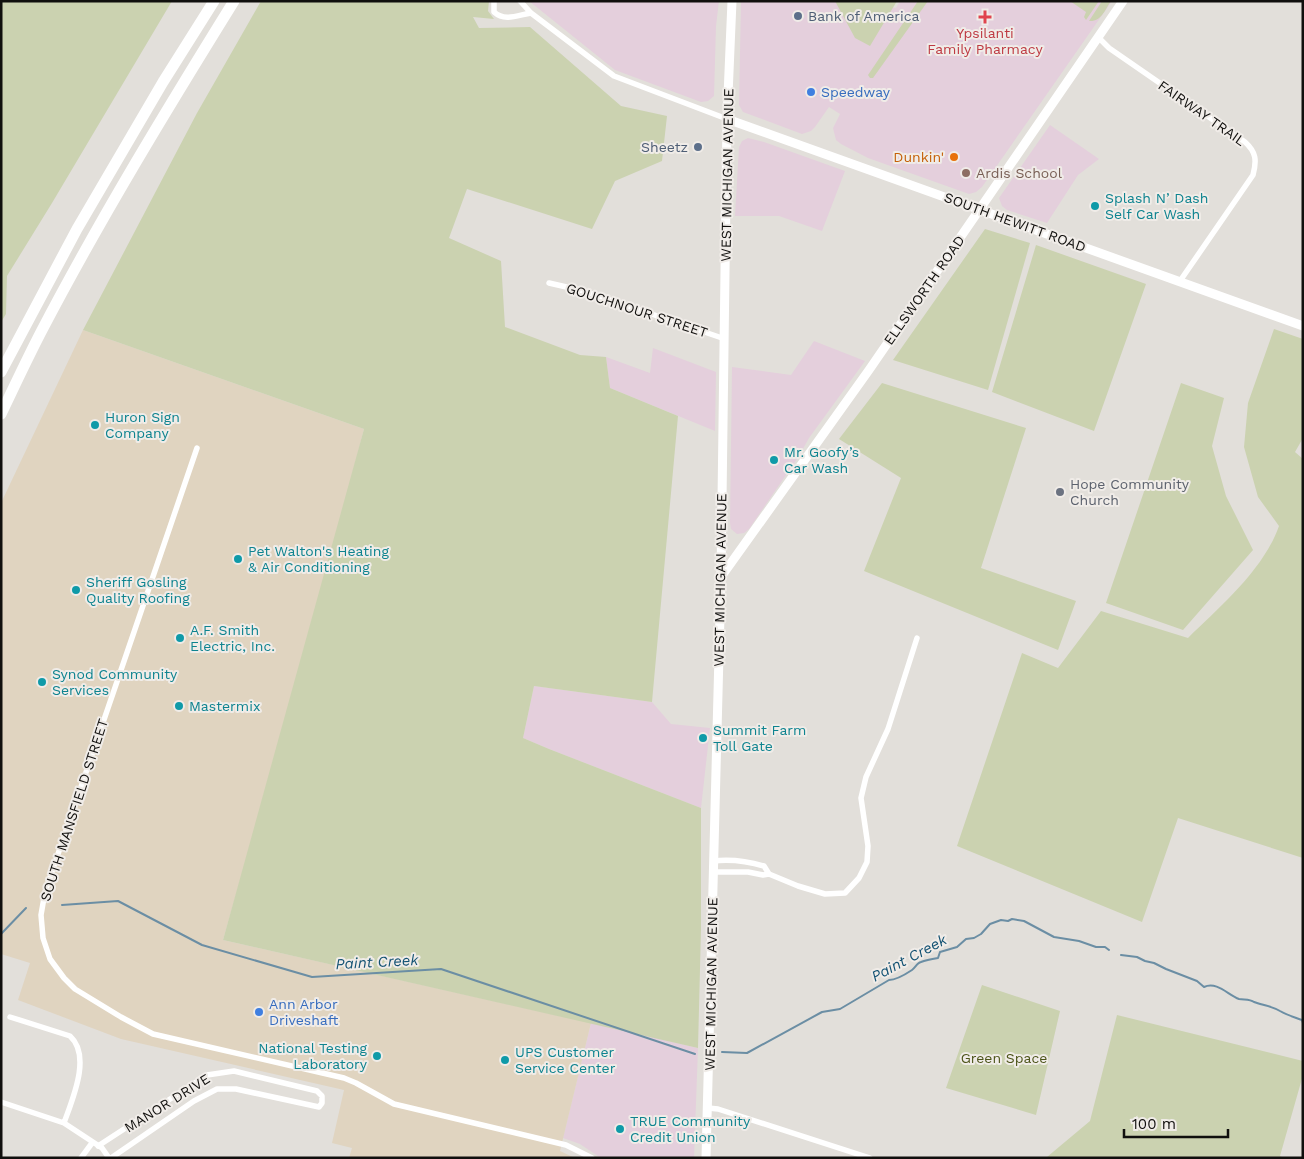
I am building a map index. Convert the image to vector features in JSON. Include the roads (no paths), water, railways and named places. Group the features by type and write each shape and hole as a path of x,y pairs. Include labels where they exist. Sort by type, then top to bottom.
{"highway":[{"path":"1,372 77,228 162,82 214,1"},
{"path":"1,414 40,333 85,250 234,1"}],"main road":[{"name":"WEST MICHIGAN AVENUE","path":"706,1158 721,577 728,119 732,1"},
{"name":"ELLSWORTH ROAD","path":"721,577 869,370 1123,1"},
{"name":"SOUTH HEWITT ROAD","path":"728,119 1303,326"}],"street":[{"path":"494,1 494,12 499,17 506,19 532,13"},
{"path":"520,1 532,13 614,76 728,119"},
{"name":"FAIRWAY TRAIL","path":"1098,38 1244,142 1252,149 1256,158 1253,175 1180,281"},
{"name":"GOUCHNOUR STREET","path":"549,283 584,291 725,339"},
{"name":"SOUTH MANSFIELD STREET","path":"197,448 45,892 41,915 43,938 50,959 64,978 76,989 121,1018 153,1034 344,1078 394,1104 566,1145 592,1158"},
{"path":"713,872 769,874 798,886 825,894 845,893 859,878 867,862 868,846 861,798 866,778 888,729 917,638"},
{"path":"713,862 724,860 749,862 764,866 769,874"},
{"path":"10,1017 70,1036 76,1041 79,1052 78,1084 64,1123"},
{"name":"MANOR DRIVE","path":"81,1158 95,1144 207,1075 234,1071 317,1091 322,1096 322,1103 319,1107 236,1089 217,1089 194,1101 110,1158"},
{"path":"1,1102 64,1123 102,1148 110,1158"},
{"path":"708,1108 729,1112 870,1158"}],"waterway":[{"name":"Paint Creek","path":"62,905 118,901 202,945 312,977 441,969 695,1054"},
{"name":"Paint Creek","path":"1,934 26,908"},
{"name":"Paint Creek","path":"722,1052 747,1053 822,1012 840,1009 889,980 907,973 917,964 938,958 940,952 957,947 966,939 974,938 981,934 990,924 1001,920 1024,921 1054,937 1079,941 1096,947 1105,947 1109,950"},
{"name":"Paint Creek","path":"1121,955 1137,957 1154,963 1197,981 1204,987 1218,987 1239,999 1251,1000 1274,1008 1302,1020 1303,1023"}],"place":[{"name":"Bank of America","path":"798,16"},
{"name":"Ypsilanti Family Pharmacy","path":"985,17"},
{"name":"Speedway","path":"811,92"},
{"name":"Sheetz","path":"698,147"},
{"name":"Dunkin'","path":"954,157"},
{"name":"Ardis School","path":"966,173"},
{"name":"Splash N’ Dash Self Car Wash","path":"1095,206"},
{"name":"Huron Sign Company","path":"95,425"},
{"name":"Mr. Goofy’s Car Wash","path":"774,460"},
{"name":"Hope Community Church","path":"1060,492"},
{"name":"Pet Walton's Heating & Air Conditioning","path":"238,559"},
{"name":"Sheriff Gosling Quality Roofing","path":"76,590"},
{"name":"A.F. Smith Electric, Inc.","path":"180,638"},
{"name":"Synod Community Services","path":"42,682"},
{"name":"Mastermix","path":"179,706"},
{"name":"Summit Farm Toll Gate","path":"703,738"},
{"name":"Ann Arbor Driveshaft","path":"259,1012"},
{"name":"National Testing Laboratory","path":"377,1056"},
{"name":"UPS Customer Service Center","path":"505,1060"},
{"name":"TRUE Community Credit Union","path":"620,1129"}],"park label":[{"name":"Green Space","path":"1004,1058"}]}
